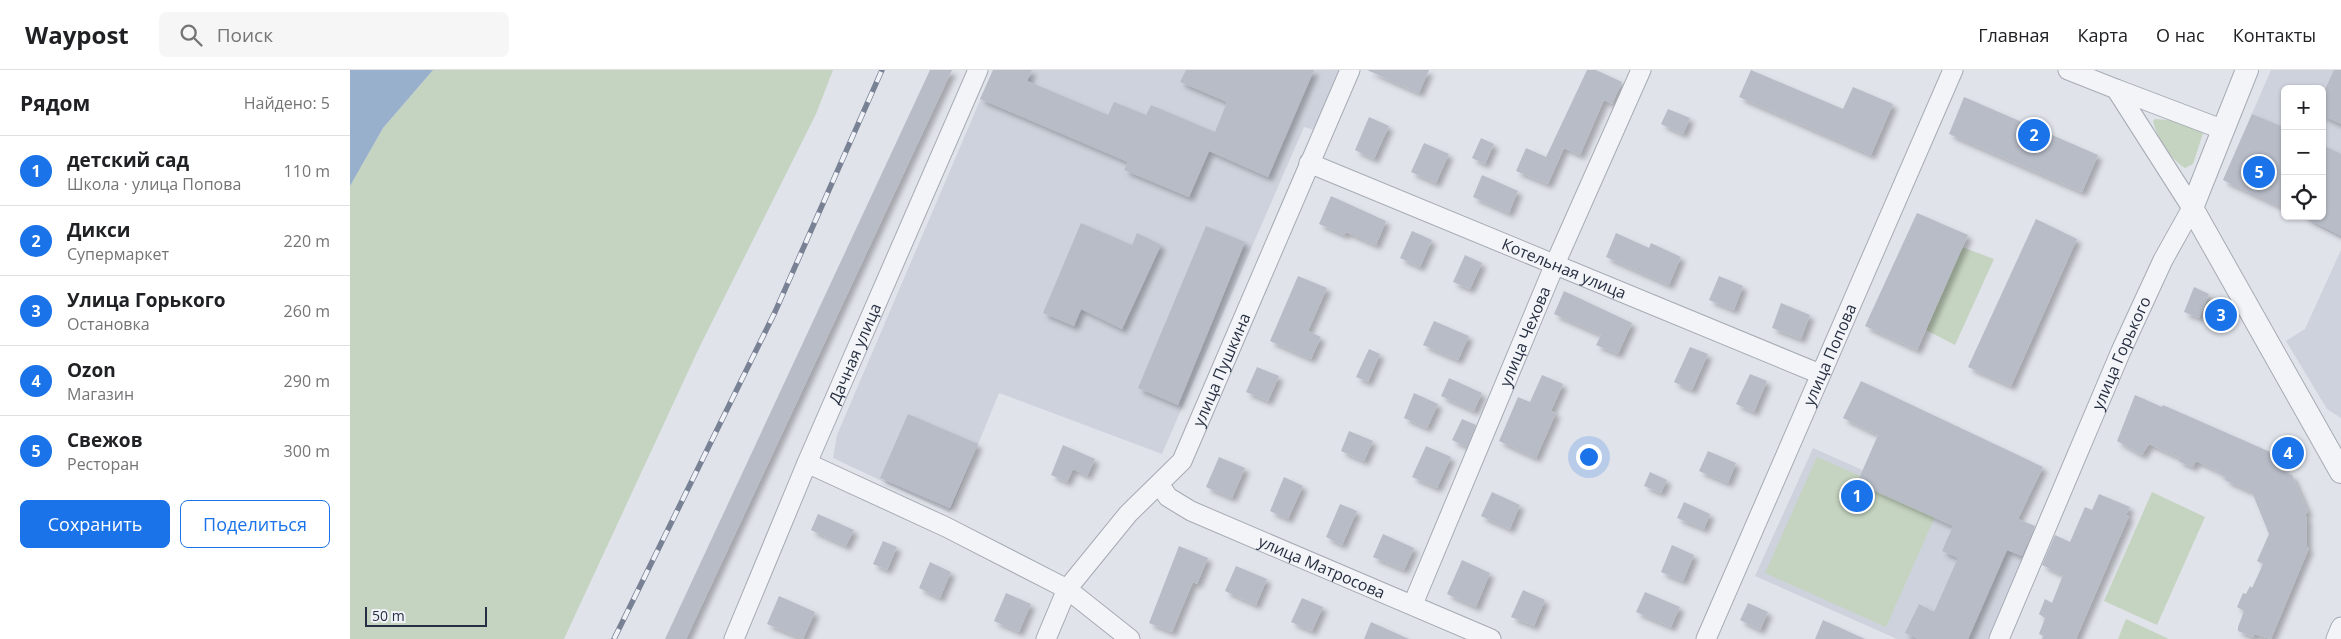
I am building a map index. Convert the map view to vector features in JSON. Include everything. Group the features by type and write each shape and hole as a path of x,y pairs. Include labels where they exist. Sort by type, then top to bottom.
{"street":[{"name":"Дачная улица","path":"734,639 807,463 978,70"},
{"name":"улица Пушкина","path":"1046,639 1068,589 1128,514 1182,460 1350,70"},
{"name":"улица Чехова","path":"1413,604 1555,264 1641,70"},
{"name":"улица Попова","path":"1706,639 1953,70"},
{"path":"2068,70 2224,130"},
{"name":"улица Горького","path":"1999,639 2121,351 2163,260 2192,208 2247,70"},
{"path":"2116,89 2192,208 2341,472"},
{"name":"Котельная улица","path":"1309,163 1820,374"},
{"path":"807,463 946,527 1068,589 1130,639"},
{"name":"улица Матросова","path":"1159,484 1168,497 1191,512 1413,604 1491,639"},
{"path":"2336,639 2341,627"}],"shaded area":[{"path":"993,70 1339,70 1314,130 1304,127 1162,454 999,393 950,513 833,458 837,435"},
{"path":"2271,70 2341,70 2341,238 2307,220 2326,220 2326,85 2281,85 2281,207 2223,180"},
{"path":"2341,250 2341,418 2327,409 2286,341 2305,329"},
{"path":"1813,448 2031,545 1989,639 1897,639 1755,576"}],"green space":[{"path":"433,70 833,70 816,114 699,348 564,639 350,639 350,186 383,128"},
{"path":"2155,119 2183,121 2203,133 2193,164 2185,168 2169,154 2158,134 2153,121"},
{"path":"1962,247 1994,259 1955,345 1926,330"},
{"path":"1817,457 1938,510 1886,627 1765,573"},
{"path":"2152,492 2205,517 2157,625 2104,601"},
{"path":"2126,619 2169,639 2118,639"}],"water":[{"path":"350,70 433,70 383,128 350,186"}],"building":[{"path":"930,70 952,70 686,639 665,639"},
{"path":"993,70 1032,70 1027,81 1108,115 1114,102 1146,115 1151,105 1215,132 1227,102 1180,82 1186,70 1314,70 1268,177 1209,151 1189,197 1124,170 1128,162 980,99"},
{"path":"1367,70 1429,70 1419,93"},
{"path":"1587,70 1596,70 1622,82 1612,104 1604,100 1580,155 1564,148 1548,184 1516,171 1526,148 1546,157"},
{"path":"1751,70 1843,109 1853,87 1893,104 1871,155 1739,97"},
{"path":"2334,70 2341,70 2341,124 2326,117 2326,87"},
{"path":"1964,97 2098,155 2082,192 1949,134"},
{"path":"1668,109 1690,118 1683,134 1661,124"},
{"path":"2252,114 2281,126 2281,207 2223,180"},
{"path":"1369,117 1389,126 1374,159 1355,150"},
{"path":"1481,138 1494,144 1485,164 1472,158"},
{"path":"1424,143 1449,154 1436,183 1411,172"},
{"path":"2326,147 2341,154 2341,236 2309,220 2326,220"},
{"path":"1482,175 1518,191 1509,213 1473,197"},
{"path":"1331,196 1386,221 1376,245 1346,232 1344,235 1319,224"},
{"path":"1917,213 1968,235 1917,350 1865,326"},
{"path":"2036,219 2077,239 2011,386 1968,367"},
{"path":"1081,223 1132,245 1137,233 1161,245 1122,329 1081,309 1074,326 1043,313"},
{"path":"1206,226 1245,242 1178,405 1138,388"},
{"path":"1412,231 1432,240 1420,267 1400,258"},
{"path":"1616,233 1649,248 1651,243 1681,257 1669,285 1606,257"},
{"path":"1465,255 1482,263 1470,289 1453,282"},
{"path":"1298,276 1327,288 1308,331 1321,337 1311,359 1270,341"},
{"path":"1719,276 1743,286 1734,310 1709,300"},
{"path":"2194,287 2209,294 2199,318 2184,312"},
{"path":"1564,291 1632,323 1618,354 1596,345 1601,335 1554,314"},
{"path":"1781,303 1810,315 1801,339 1772,328"},
{"path":"1434,321 1469,336 1458,360 1423,345"},
{"path":"1690,347 1708,354 1692,390 1674,382"},
{"path":"1369,349 1380,354 1368,382 1356,377"},
{"path":"1257,367 1279,376 1268,401 1246,392"},
{"path":"1750,374 1767,381 1754,412 1736,404"},
{"path":"1542,375 1563,384 1551,411 1556,413 1536,458 1499,441 1518,397 1530,402"},
{"path":"1449,378 1482,393 1474,411 1441,396"},
{"path":"1861,381 2043,467 2018,519 2035,526 2022,556 2007,550 1968,639 1918,639 1905,633 1919,604 1934,612 1958,558 1942,551 1953,526 1857,483 1878,435 1843,418"},
{"path":"1414,393 1438,404 1427,428 1404,418"},
{"path":"2135,395 2162,407 2163,405 2268,451 2288,474 2292,475 2308,512 2305,514 2307,519 2307,547 2309,548 2271,639 2254,634 2253,637 2238,631 2244,611 2237,607 2243,593 2246,594 2250,586 2252,588 2263,564 2257,561 2269,534 2252,492 2225,480 2226,477 2219,474 2220,472 2196,461 2193,467 2178,461 2180,458 2149,444 2142,455 2117,441"},
{"path":"908,414 978,444 950,508 880,478"},
{"path":"1462,419 1476,425 1467,447 1452,440"},
{"path":"1349,431 1373,441 1364,461 1341,451"},
{"path":"1063,445 1095,459 1087,476 1073,469 1067,482 1051,475"},
{"path":"1426,446 1451,457 1437,488 1412,477"},
{"path":"1708,451 1736,463 1728,483 1699,471"},
{"path":"1219,457 1245,468 1232,498 1206,487"},
{"path":"1650,472 1667,480 1661,493 1644,486"},
{"path":"1284,477 1303,486 1288,519 1270,511"},
{"path":"1492,492 1520,505 1510,529 1481,516"},
{"path":"2099,494 2130,507 2126,515 2129,516 2076,639 2042,639 2043,636 2039,634 2045,618 2039,614 2045,599 2052,603 2063,575 2042,565 2055,535 2070,542 2085,507 2092,510"},
{"path":"1684,502 1710,514 1704,529 1677,518"},
{"path":"1340,504 1357,511 1342,545 1326,537"},
{"path":"818,514 854,530 846,546 811,530"},
{"path":"1383,534 1414,548 1404,570 1373,557"},
{"path":"883,541 897,547 887,570 873,564"},
{"path":"1672,545 1694,555 1683,581 1661,572"},
{"path":"1179,546 1208,558 1197,584 1193,582 1172,632 1149,623"},
{"path":"1462,560 1490,573 1476,607 1447,594"},
{"path":"930,562 951,572 940,598 919,588"},
{"path":"1236,566 1267,579 1256,605 1225,591"},
{"path":"1523,590 1545,600 1534,626 1511,617"},
{"path":"1645,592 1680,607 1671,627 1636,612"},
{"path":"1006,593 1031,604 1019,632 994,621"},
{"path":"779,596 815,612 803,639 767,624"},
{"path":"1302,598 1323,607 1312,631 1291,622"},
{"path":"1748,603 1768,612 1760,630 1740,620"},
{"path":"1823,620 1865,639 1815,639"},
{"path":"1371,622 1409,639 1364,639"}],"railway":[{"path":"614,639 775,312 882,70"}],"place":[{"name":"Дикси","path":"2034,135"},
{"name":"Свежов","path":"2259,172"},
{"name":"Улица Горького","path":"2221,315"},
{"name":"Ozon","path":"2288,453"},
{"name":"детский сад","path":"1857,496"}]}
